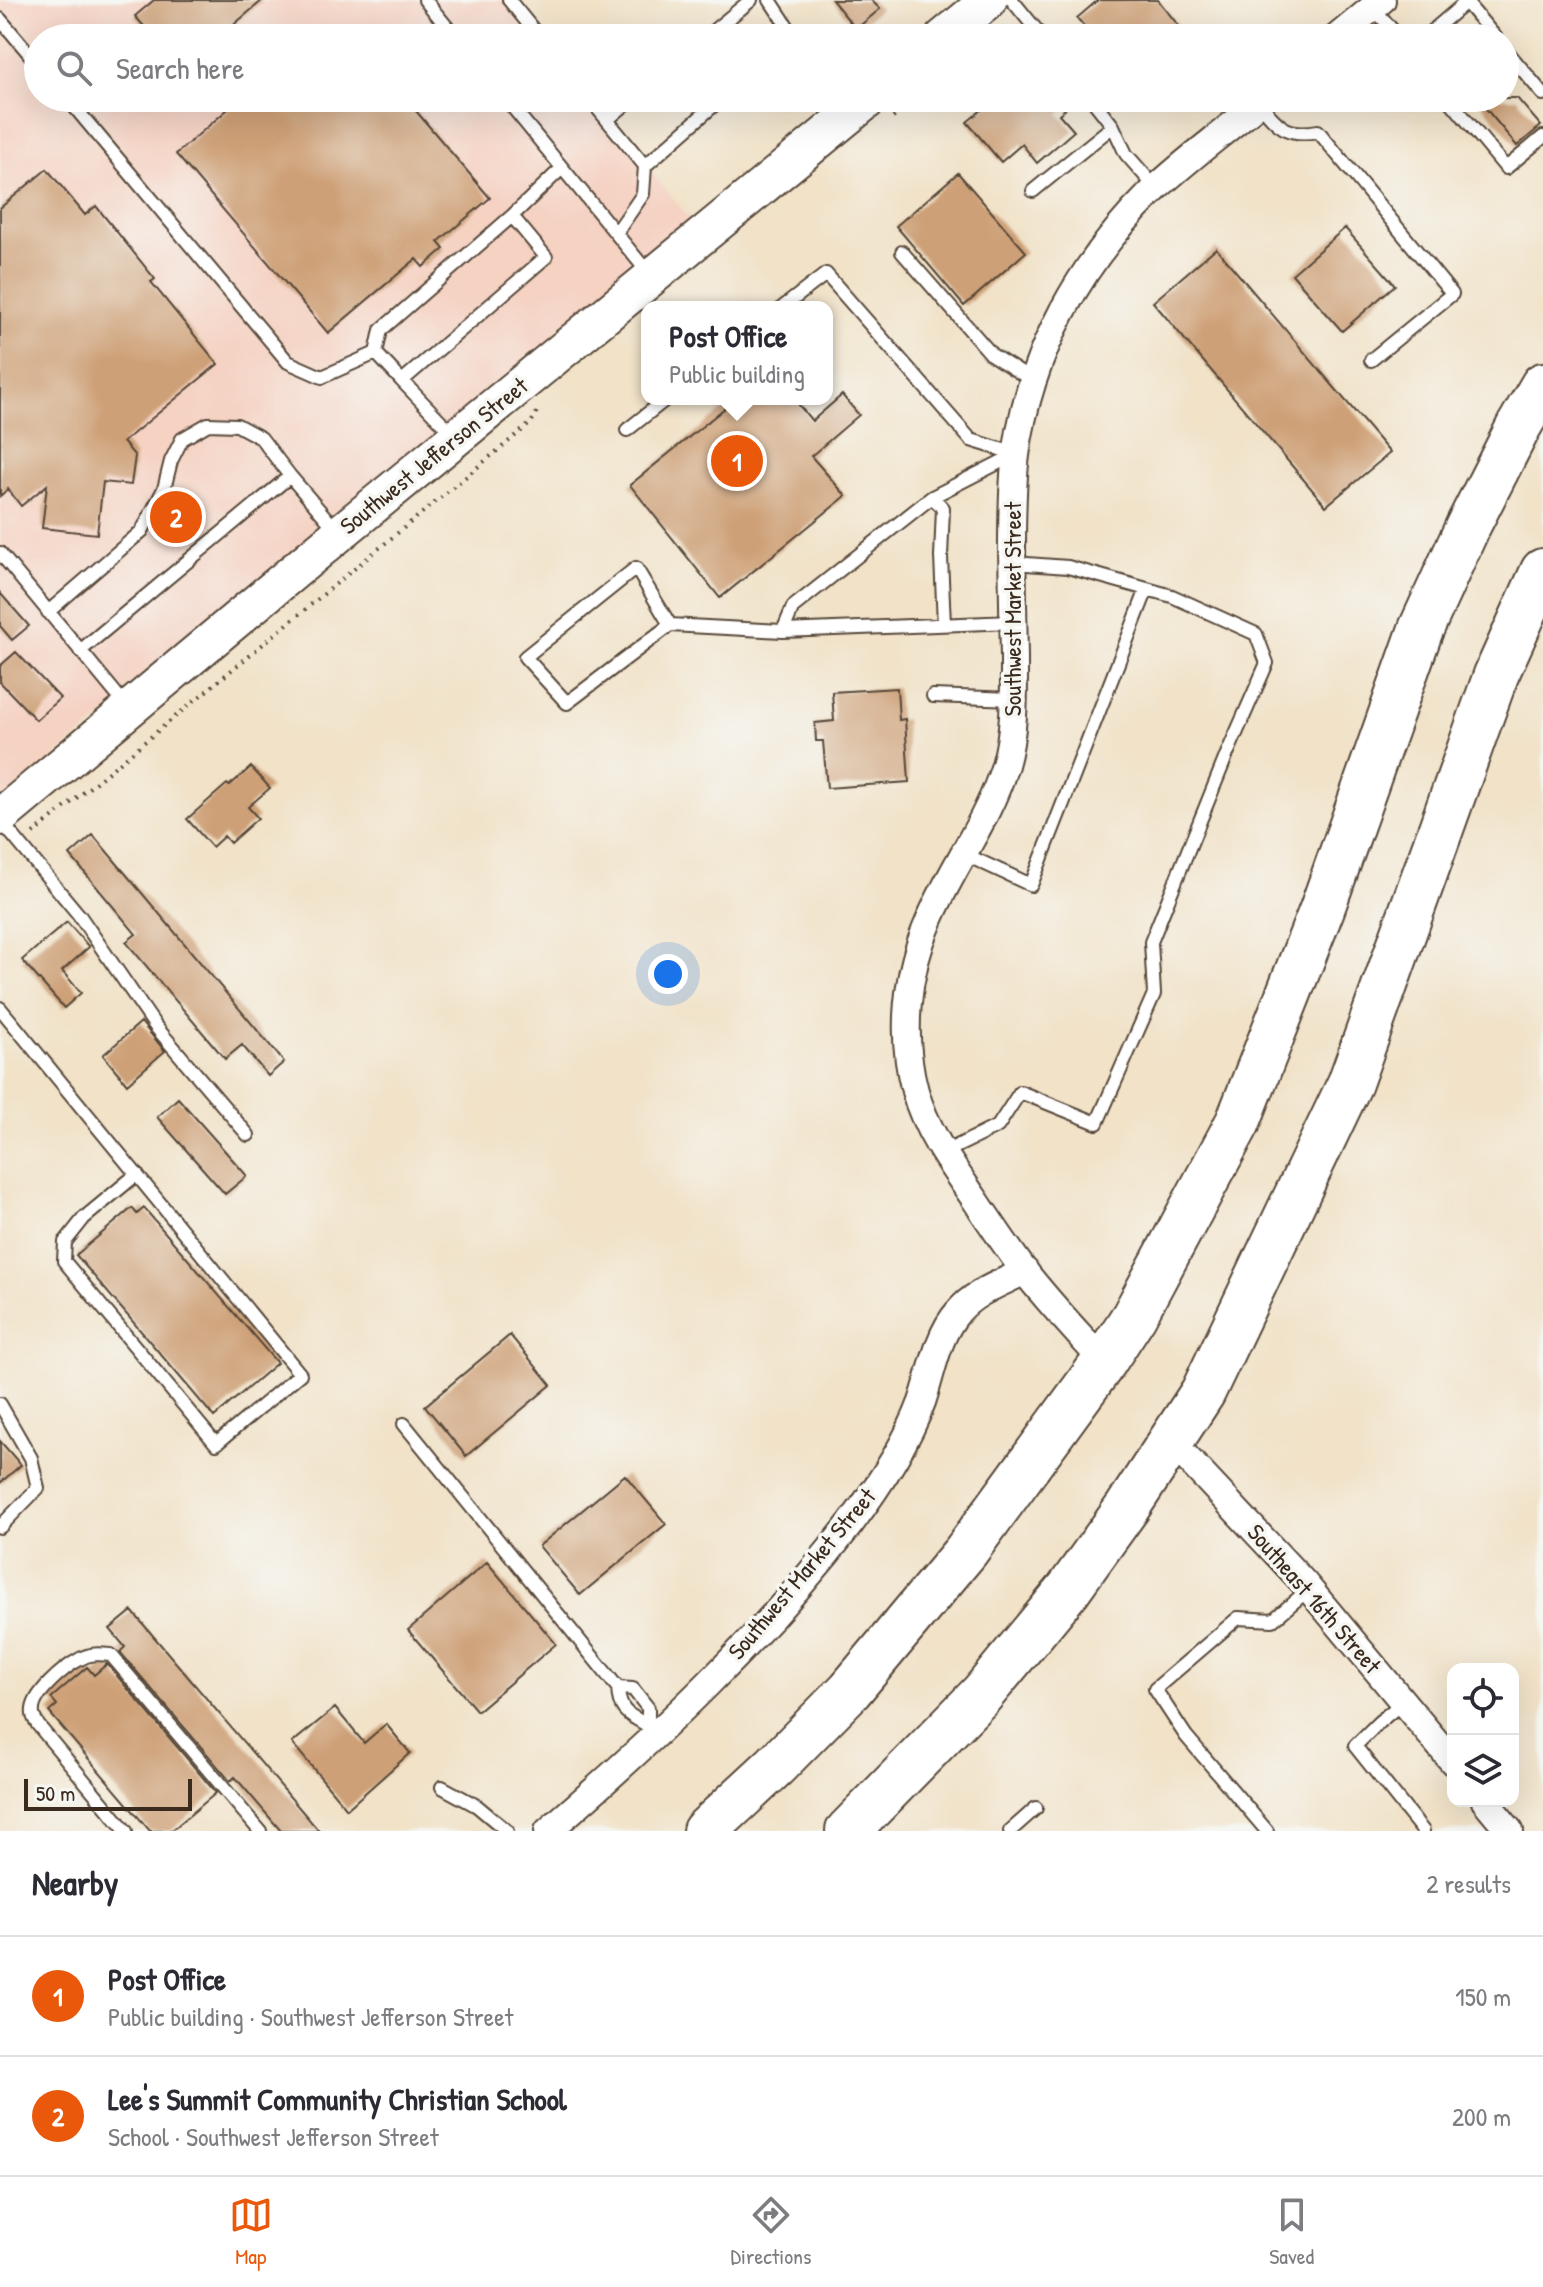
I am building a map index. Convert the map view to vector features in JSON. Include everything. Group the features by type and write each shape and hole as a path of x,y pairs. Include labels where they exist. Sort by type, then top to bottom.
{"highway":[{"path":"705,1831 850,1690 966,1551 1134,1316 1238,1122 1322,909 1421,629 1468,526 1543,385"},
{"path":"848,1831 982,1694 1049,1613 1127,1508 1203,1392 1350,1083 1496,675 1543,571"}],"street":[{"path":"960,24 989,0"},
{"path":"1353,24 1378,4"},
{"name":"Southwest Jefferson Street","path":"9,816 129,709 652,277 846,112"},
{"name":"Southwest Market Street","path":"548,1831 652,1729 726,1667 773,1615 852,1521 882,1478 921,1405 945,1333 957,1312 973,1298 1025,1271 943,1153 929,1127 915,1092 908,1057 910,987 917,952 929,918 995,794 1006,762 1014,699 1012,513 1016,454 1039,362 1074,289 1096,255 1124,221 1156,188 1248,112"},
{"path":"1025,1271 1104,1362"},
{"name":"Southeast 16th Street","path":"1170,1440 1309,1589 1447,1755"},
{"path":"1490,1807 1507,1830"}],"lane":[{"path":"425,0 445,24"},
{"path":"509,0 529,24"},
{"path":"722,24 751,0"},
{"path":"770,0 785,24"},
{"path":"1012,0 1032,24"},
{"path":"1440,24 1465,1 1484,24"},
{"path":"1378,4 1390,24"},
{"path":"0,19 5,34 24,51"},
{"path":"1519,66 1543,94"},
{"path":"79,112 288,362 322,377 376,353"},
{"path":"516,112 652,277"},
{"path":"600,112 645,166 643,194 616,233"},
{"path":"607,120 616,112"},
{"path":"645,166 706,112"},
{"path":"1102,112 1113,126 1126,154 1156,188"},
{"path":"1270,112 1279,127 1301,134 1318,131 1452,294 1371,360"},
{"path":"1460,112 1506,168 1543,137"},
{"path":"1033,191 1113,126"},
{"path":"376,353 381,330 512,216 562,168"},
{"path":"402,381 546,257 512,216"},
{"path":"902,252 992,355 1033,381"},
{"path":"791,301 826,274 971,440 1016,454"},
{"path":"376,353 457,438"},
{"path":"627,430 658,405"},
{"path":"48,612 142,531 164,489 171,461 182,439 208,424 237,425 261,438 340,533"},
{"path":"783,631 793,607 932,497 1016,454"},
{"path":"80,651 290,476"},
{"path":"932,497 943,508 941,557 944,624"},
{"path":"0,553 129,709"},
{"path":"943,1153 998,1126 1020,1092 1097,1123 1154,994 1151,942 1267,663 1256,634 1172,596 1068,567 1013,563"},
{"path":"670,625 636,568 525,657 567,703 670,625 783,631 1013,622"},
{"path":"964,854 1031,885 1147,589"},
{"path":"933,696 1014,699"},
{"path":"9,816 156,1027 248,1135"},
{"path":"0,1008 137,1174 300,1374 216,1444 64,1261 65,1242 84,1218 137,1174"},
{"path":"0,1404 31,1458 38,1488 0,1527"},
{"path":"404,1424 618,1688 618,1701 631,1718 652,1729"},
{"path":"1267,1831 1186,1736 1155,1689 1238,1618 1273,1620 1309,1589"},
{"path":"126,1831 38,1725 32,1713 40,1691 81,1658 97,1654 111,1655 260,1831"},
{"path":"618,1688 633,1689 648,1708 652,1729"},
{"path":"1403,1702 1355,1746 1423,1831"},
{"path":"442,1787 477,1806 507,1831"},
{"path":"1010,1831 1036,1808"}],"path":[{"path":"9,816 531,423 539,409"}],"shaded area":[{"path":"0,0 510,0 530,24 24,24 24,112 602,112 703,235 0,800"}],"building":[{"path":"154,0 263,0 235,24 142,24 135,16"},
{"path":"832,0 871,0 880,9 862,24 852,24"},
{"path":"1098,0 1158,0 1177,24 1082,24 1077,18"},
{"path":"1519,100 1541,126 1517,146 1489,112 1519,112"},
{"path":"225,112 417,112 490,198 438,242 444,249 423,267 416,259 328,333 176,154"},
{"path":"979,112 1061,112 1059,114 1074,131 1037,163 1022,144 1001,162 967,122"},
{"path":"47,169 85,215 96,206 155,279 151,282 218,364 123,442 135,456 131,485 103,482 97,534 42,528 47,485 21,506 8,489 0,496 0,208"},
{"path":"958,173 1026,252 964,306 896,226"},
{"path":"1345,228 1395,285 1342,331 1292,274"},
{"path":"1216,248 1390,453 1326,506 1153,302"},
{"path":"842,395 859,415 811,456 846,496 720,598 630,485 729,405 799,405 812,421"},
{"path":"0,593 29,626 12,640 0,626"},
{"path":"16,652 60,698 36,720 0,682 0,666"},
{"path":"897,688 899,720 905,719 909,782 827,788 823,741 816,741 815,723 834,721 832,692"},
{"path":"251,767 270,788 248,807 258,818 230,843 224,836 212,847 187,819"},
{"path":"93,835 284,1062 268,1076 242,1045 225,1059 126,942 136,934 70,855"},
{"path":"67,922 89,947 62,971 81,993 64,1008 22,960"},
{"path":"141,1022 165,1051 127,1084 103,1055"},
{"path":"178,1098 247,1176 225,1194 157,1117"},
{"path":"132,1208 137,1214 144,1208 277,1363 214,1417 76,1255"},
{"path":"510,1335 551,1385 466,1456 425,1406"},
{"path":"0,1441 21,1465 0,1483"},
{"path":"625,1475 666,1524 580,1595 539,1546"},
{"path":"487,1562 556,1644 477,1711 408,1630"},
{"path":"132,1611 319,1831 281,1831 235,1777 230,1781 120,1652 125,1647 110,1629"},
{"path":"107,1664 216,1793 171,1831 150,1831 49,1712 57,1705 51,1698 87,1667 94,1675"},
{"path":"335,1708 364,1743 386,1724 410,1753 347,1809 292,1743"}],"place":[{"name":"Post Office","path":"737,461"},
{"name":"Lee's Summit Community Christian School","path":"176,517"}]}
